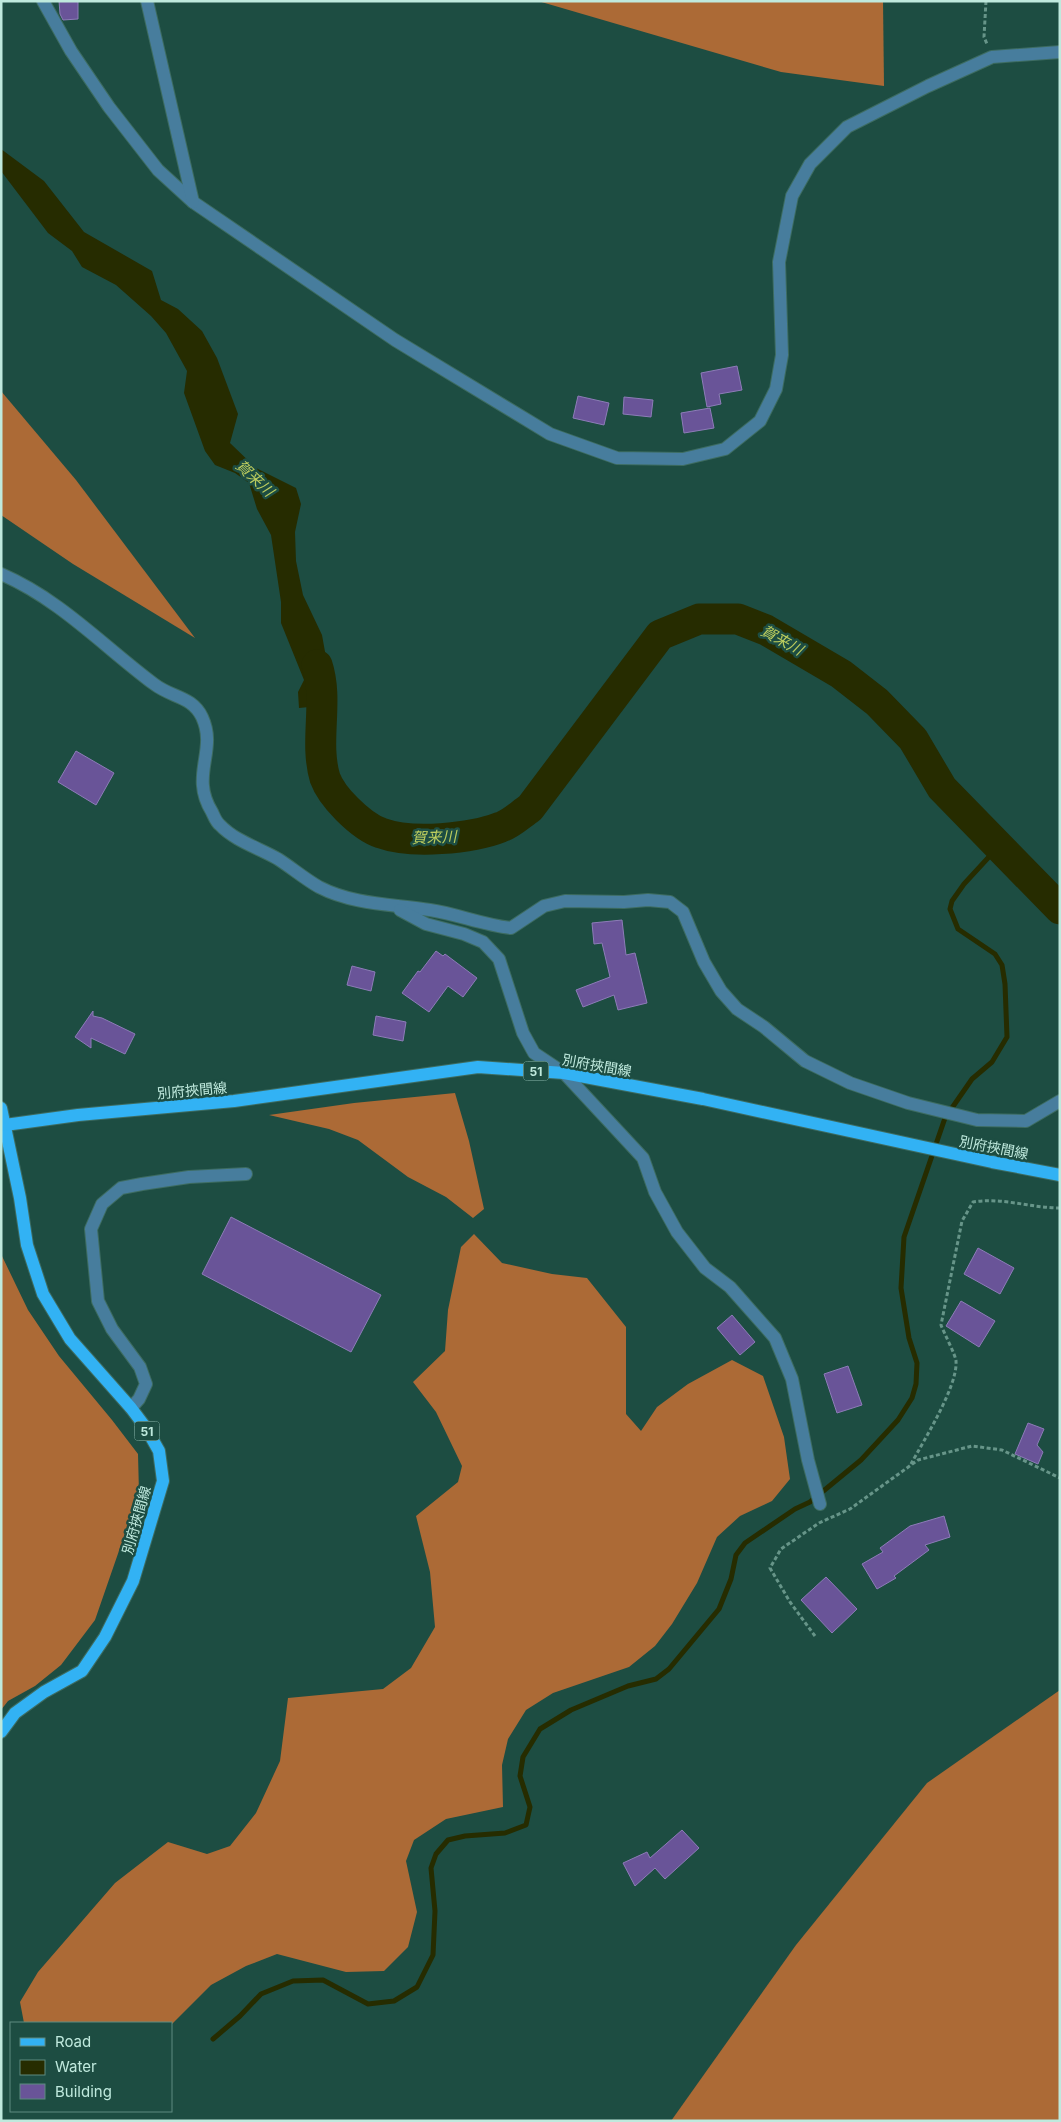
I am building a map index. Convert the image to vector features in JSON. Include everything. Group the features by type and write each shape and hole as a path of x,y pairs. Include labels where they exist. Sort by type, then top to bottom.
{"main road":[{"name":"別府挾間線","path":"5,1125 78,1115 234,1101 478,1067 564,1073 703,1099 1060,1175"},
{"name":"別府挾間線","path":"1,1108 20,1198 26,1245 44,1294 70,1339 131,1408 159,1451 163,1481 133,1581 105,1637 82,1670 44,1692 15,1713 1,1732"}],"street":[{"path":"43,1 71,51 109,107 158,170 194,202 394,340 550,434 617,458 682,459 725,449 760,421 776,389 782,355 779,262 792,196 810,164 847,127 928,86 992,57 1060,52"},
{"path":"147,1 194,202"},
{"path":"1,574 25,584 72,616 165,692 191,701 202,717 208,737 201,779 205,802 219,825 242,841 279,860 319,887 355,900 392,907 430,910 492,926 510,928 544,906 565,901 648,900 670,902 683,912 704,962 720,991 737,1009 764,1027 805,1061 850,1083 908,1103 977,1120 1026,1121 1060,1101"},
{"path":"392,907 426,924 464,934 483,942 499,959 523,1033 534,1053 564,1073 643,1158 655,1192 677,1232 705,1268 730,1287 775,1338 792,1379 808,1460 820,1504"},
{"path":"131,1408 146,1384 140,1367 112,1329 98,1301 91,1229 102,1204 121,1188 189,1177 246,1174"}],"path":[{"path":"986,1 984,37 992,57"},
{"path":"909,1467 955,1379 957,1359 946,1341 941,1325 962,1221 969,1208 973,1202 984,1200 1045,1208 1060,1208"},
{"path":"814,1636 790,1602 770,1568 782,1549 820,1523 850,1509 918,1460 972,1446 1002,1450 1060,1478"}],"shaded area":[{"path":"538,1 883,1 884,86 781,72"},
{"path":"1,391 76,480 195,638 73,564 1,515"},
{"path":"455,1093 469,1141 484,1209 473,1218 446,1197 408,1177 358,1140 329,1129 269,1115 354,1103"},
{"path":"474,1234 502,1263 552,1274 587,1278 626,1327 626,1414 641,1431 657,1407 688,1384 732,1360 763,1376 784,1437 790,1479 772,1501 740,1516 717,1537 697,1583 672,1624 655,1646 629,1667 553,1693 526,1710 508,1739 502,1765 503,1807 446,1819 414,1840 406,1861 417,1912 408,1947 384,1971 346,1972 277,1954 246,1966 211,1985 172,2024 172,2022 24,2022 20,2002 38,1972 115,1883 168,1842 207,1854 230,1846 256,1813 280,1761 288,1698 383,1689 411,1668 435,1627 430,1572 416,1516 458,1482 462,1466 436,1412 413,1382 445,1351 448,1310 461,1247"},
{"path":"1,1254 28,1310 59,1356 138,1454 139,1493 95,1620 61,1665 35,1686 8,1701 1,1710"},
{"path":"1060,1690 1060,2121 671,2121 796,1945 927,1783"}],"water":[{"path":"1,149 44,181 84,232 152,271 161,300 178,309 202,331 217,358 238,414 230,443 256,468 296,488 301,504 295,532 296,561 303,595 322,635 331,685 330,705 299,708 298,692 304,680 281,623 281,602 271,535 257,509 249,483 235,473 215,465 205,451 184,393 187,371 166,333 151,316 116,285 82,267 72,251 48,233 1,171"}],"building":[{"path":"59,1 78,1 78,19 63,20 60,14"},
{"path":"737,366 742,390 719,394 721,404 707,407 701,373"},
{"path":"578,396 609,403 604,425 573,418"},
{"path":"624,397 653,400 651,417 623,414"},
{"path":"710,408 714,428 684,433 681,413"},
{"path":"76,751 114,773 96,805 58,782"},
{"path":"622,920 626,955 635,953 647,1003 618,1010 614,995 583,1007 576,990 610,977 602,943 594,944 592,923"},
{"path":"436,951 443,956 445,954 477,978 463,997 448,986 429,1012 402,993"},
{"path":"352,966 375,972 371,991 347,985"},
{"path":"93,1011 93,1016 102,1018 135,1034 125,1054 91,1038 91,1048 75,1037"},
{"path":"376,1016 406,1022 403,1041 373,1035"},
{"path":"231,1217 381,1295 351,1352 202,1274"},
{"path":"978,1248 1014,1268 1000,1294 964,1274"},
{"path":"961,1301 995,1321 979,1347 946,1326"},
{"path":"732,1315 755,1342 740,1355 717,1328"},
{"path":"848,1366 862,1405 837,1413 824,1374"},
{"path":"1028,1423 1044,1429 1037,1445 1043,1452 1038,1464 1015,1454"},
{"path":"944,1516 950,1537 925,1545 929,1550 894,1576 896,1578 877,1589 862,1564 883,1552 880,1548 910,1526"},
{"path":"826,1577 857,1609 832,1633 801,1600"},
{"path":"682,1830 699,1848 665,1879 655,1868 635,1886 623,1863 647,1852 650,1858"}],"waterway":[{"name":"賀来川","path":"317,665 322,693 322,764 325,778 332,791 347,809 372,829 381,833 408,838 441,839 474,835 505,826 530,808 660,635 699,619 738,619 766,630 841,674 877,702 913,739 942,788 1060,909"},
{"path":"213,2039 240,2016 261,1994 293,1981 323,1980 368,2004 394,2001 417,1987 433,1955 435,1911 431,1868 436,1854 448,1840 465,1836 505,1833 526,1825 530,1807 520,1776 523,1757 540,1729 571,1710 628,1686 656,1679 669,1669 719,1609 731,1579 736,1555 745,1543 795,1509 810,1502 861,1460 898,1420 912,1398 916,1384 917,1363 909,1338 901,1288 904,1237 945,1118 972,1079 992,1062 1007,1037 1005,984 1002,965 995,954 958,929 950,909 952,901 964,884 999,846"}]}
